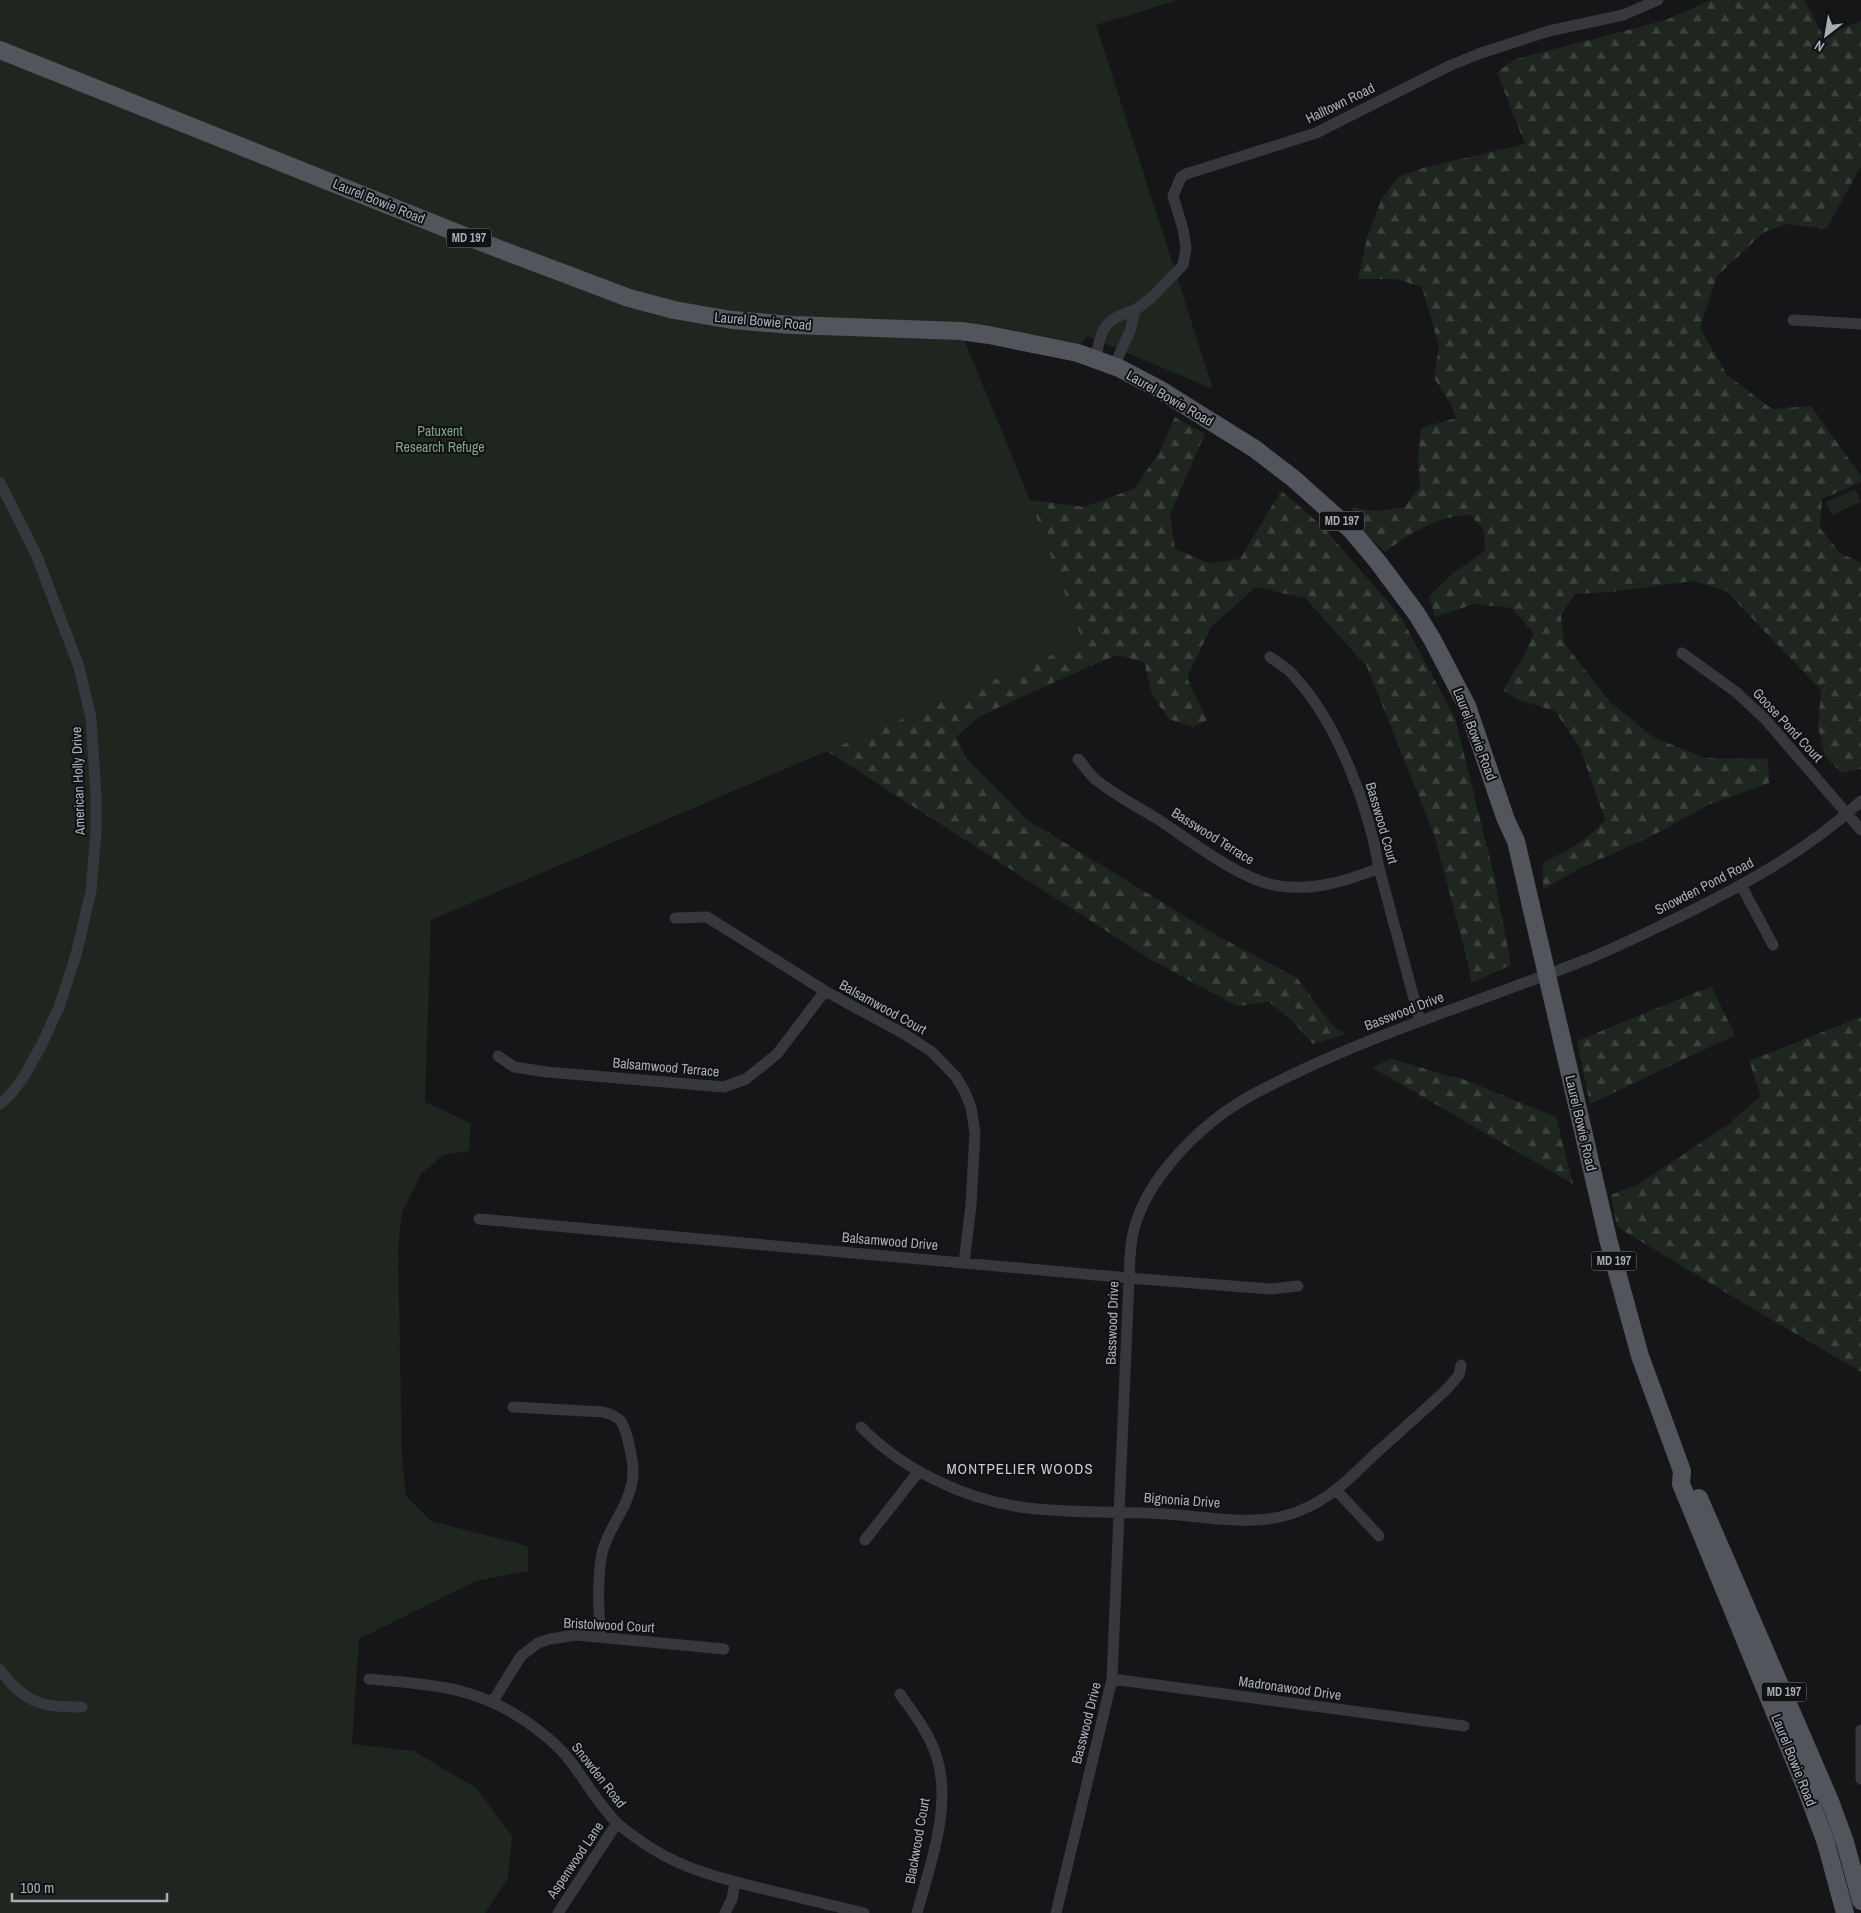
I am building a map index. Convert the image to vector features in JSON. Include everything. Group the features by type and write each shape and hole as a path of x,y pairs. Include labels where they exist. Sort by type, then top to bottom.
{"main road":[{"name":"Laurel Bowie Road","path":"0,50 466,236 629,298 674,310 732,320 793,325 961,331 1032,343 1096,358 1159,389 1255,449 1294,479 1351,530 1378,562 1416,613 1456,684 1467,706 1506,820 1516,841 1594,1181 1625,1304 1651,1389 1682,1471 1681,1484 1818,1820 1845,1913"},
{"name":"Laurel Bowie Road","path":"1682,1471 1691,1479 1814,1761 1846,1842 1861,1901"}],"street":[{"name":"Halltown Road","path":"1096,358 1098,336 1106,326 1118,315 1135,310 1150,298 1183,265 1186,248 1183,229 1173,196 1178,183 1186,174 1316,132 1449,66 1481,53 1548,31 1623,15 1658,0"},
{"path":"1114,366 1130,331 1135,310"},
{"path":"1793,320 1861,324"},
{"name":"American Holly Drive","path":"0,483 36,554 78,667 91,718 96,797 96,831 91,891 76,955 58,1008 42,1044 23,1078 10,1095 0,1104"},
{"name":"Goose Pond Court","path":"1682,653 1750,704 1861,830"},
{"name":"Basswood Court","path":"1270,657 1294,676 1328,722 1357,786 1375,846 1379,868 1420,1020"},
{"name":"Basswood Terrace","path":"1078,759 1094,779 1219,860 1258,880 1278,886 1310,887 1355,878 1379,868"},
{"name":"Snowden Pond Road","path":"1547,974 1576,964 1649,931 1741,885 1798,852 1861,801"},
{"path":"1741,885 1773,945"},
{"name":"Balsamwood Court","path":"675,918 707,917 825,991 906,1035 932,1052 948,1068 964,1090 971,1107 974,1133 970,1205 964,1263"},
{"name":"Basswood Drive","path":"1056,1913 1112,1680 1129,1278 1133,1233 1142,1209 1163,1173 1176,1156 1199,1133 1250,1096 1346,1050 1420,1020 1547,974"},
{"name":"Balsamwood Terrace","path":"498,1056 514,1067 539,1071 724,1087 746,1079 777,1054 825,991"},
{"name":"Balsamwood Drive","path":"479,1219 1129,1278 1271,1289 1298,1286"},
{"name":"Bignonia Drive","path":"861,1427 894,1456 919,1471 962,1490 1006,1504 1045,1509 1120,1511 1250,1520 1272,1518 1297,1512 1337,1491 1446,1390 1459,1375 1462,1365"},
{"path":"513,1407 603,1412 614,1415 622,1421 629,1445 633,1480 629,1494 607,1537 603,1552 598,1590 601,1637"},
{"path":"865,1540 919,1471"},
{"path":"1337,1491 1379,1536"},
{"name":"Bristolwood Court","path":"493,1701 515,1662 529,1648 538,1643 563,1636 601,1637 724,1649"},
{"path":"0,1670 18,1690 31,1700 56,1708 82,1707"},
{"name":"Snowden Road","path":"369,1679 451,1688 493,1701 520,1717 566,1755 602,1805 618,1823 634,1836 668,1857 706,1873 735,1882 864,1913"},
{"name":"Madronawood Drive","path":"1112,1680 1464,1726"},
{"name":"Blackwood Court","path":"900,1694 922,1725 936,1757 940,1776 941,1803 938,1829 917,1913"},
{"path":"1861,1730 1861,1779"},
{"name":"Aspenwood Lane","path":"558,1913 618,1823"},
{"path":"724,1913 732,1898 735,1882"}],"green space":[{"name":"Patuxent Research Refuge","path":"0,0 1179,0 1096,25 1213,389 1087,336 1078,347 961,332 1030,500 1083,642 431,920 425,1102 471,1123 469,1151 443,1155 421,1174 402,1212 398,1248 402,1459 406,1496 431,1521 528,1546 528,1571 476,1581 359,1639 352,1744 414,1751 476,1788 512,1836 508,1878 485,1913 0,1913"},
{"path":"1711,0 1805,0 1823,36 1861,21 1861,166 1826,229 1787,224 1764,232 1717,276 1700,328 1727,375 1772,409 1811,406 1861,476 1861,482 1822,499 1820,528 1840,553 1861,563 1861,769 1842,773 1825,756 1818,728 1821,690 1726,591 1693,581 1610,592 1575,594 1561,615 1564,643 1610,702 1655,738 1705,758 1768,759 1769,783 1708,805 1650,837 1578,869 1543,890 1543,862 1577,845 1605,820 1580,748 1555,711 1518,700 1503,690 1521,661 1534,634 1512,608 1474,604 1435,617 1429,596 1452,574 1485,551 1484,531 1471,515 1449,518 1426,526 1404,538 1385,552 1365,533 1352,508 1379,511 1405,507 1420,486 1418,458 1421,428 1456,418 1451,404 1434,378 1439,346 1422,287 1396,279 1358,279 1367,238 1381,200 1398,177 1426,167 1525,144 1497,72 1516,59 1666,20"},
{"path":"0,78 976,415 1030,500 1084,507 1135,488 1160,451 1175,417 1205,434 1170,514 1175,549 1209,563 1240,559 1281,491 1322,526 1401,617 1455,718 1494,875 1511,965 1471,983 1468,963 1434,834 1367,667 1305,598 1256,587 1211,627 1187,678 1207,720 1193,727 1169,719 1152,695 1144,662 1118,655 980,716 956,737 966,758 1026,819 1214,934 1297,978 1334,1027 1346,1034 1313,1044 1291,1020 1269,1002 1237,1006 1153,961 827,751"},
{"path":"1855,489 1861,502 1832,515 1826,502"},
{"path":"1711,986 1735,1035 1590,1104 1577,1041"},
{"path":"1861,1017 1861,1372 1617,1227 1611,1195 1639,1184 1726,1126 1761,1096 1749,1061"},
{"path":"1390,1058 1460,1078 1556,1117 1573,1184 1373,1068"}],"district":[{"name":"MONTPELIER WOODS","path":"1020,1468"}]}
